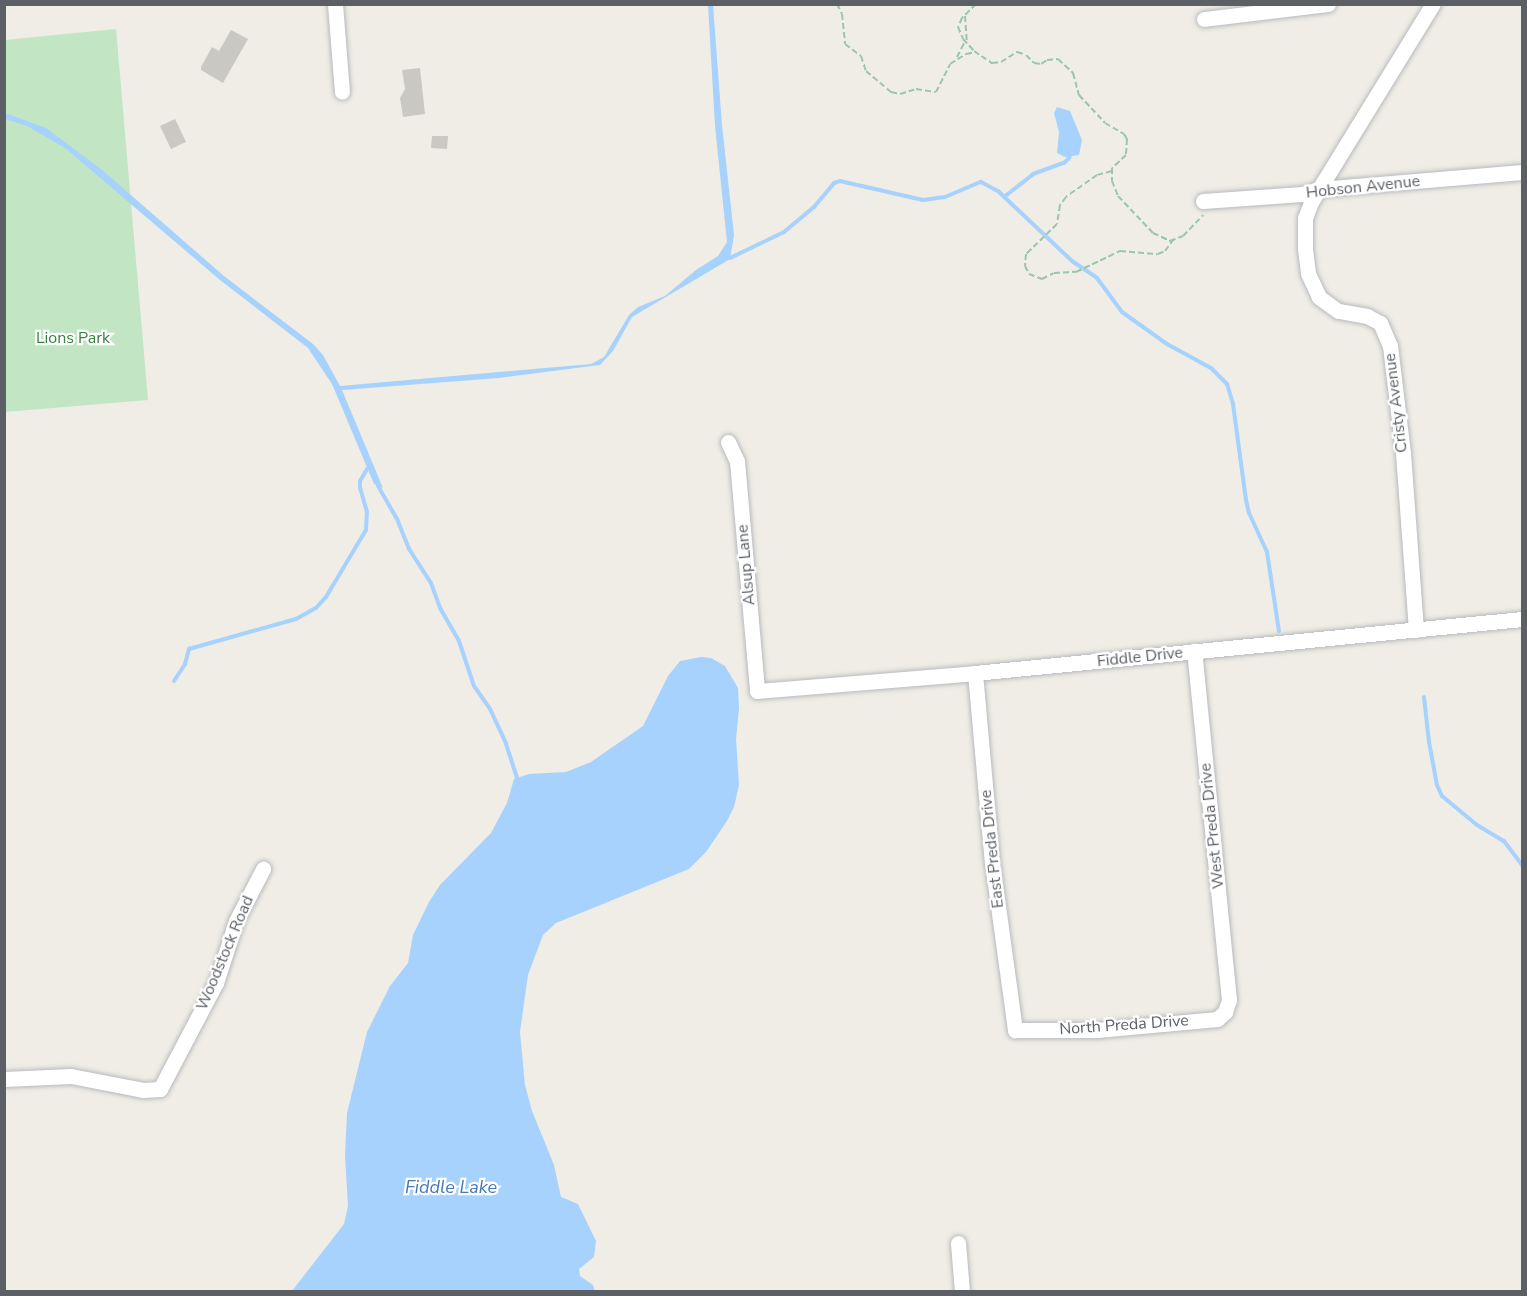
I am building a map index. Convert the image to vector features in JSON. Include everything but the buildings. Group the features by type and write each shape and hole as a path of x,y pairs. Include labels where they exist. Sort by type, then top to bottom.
{"street":[{"path":"335,4 342,92"},
{"path":"1204,19 1328,4"},
{"name":"Cristy Avenue","path":"1416,630 1403,453 1390,346 1380,323 1367,316 1338,310 1319,297 1312,281 1305,249 1305,218 1311,202 1433,4"},
{"name":"Hobson Avenue","path":"1210,200 1302,194 1320,189 1522,171"},
{"name":"Alsup Lane","path":"728,442 737,461 757,691"},
{"name":"Fiddle Drive","path":"757,691 975,673 1522,619"},
{"name":"West Preda Drive","path":"1194,651 1229,1000"},
{"name":"East Preda Drive","path":"975,673 992,862 1012,1024"},
{"name":"Woodstock Road","path":"4,1079 71,1076 143,1090 160,1089 216,983 236,921 263,869"},
{"name":"North Preda Drive","path":"1012,1024 1015,1030 1097,1029 1217,1019 1226,1012 1229,1000"},
{"path":"958,1243 962,1292"}],"path":[{"path":"837,4 842,14 845,44 861,56 866,71 891,92 900,94 916,89 936,92 966,42 965,16"},
{"path":"975,4 958,27 966,42 976,52 992,63 1001,62 1017,52 1026,55 1034,63 1041,64 1053,58 1066,64 1073,73 1079,95 1105,123 1124,134 1127,139 1125,155 1112,171 1090,179 1066,197 1060,205 1057,224 1026,254 1025,266 1029,274 1042,279 1059,272 1076,272 1120,251 1158,254 1165,250 1173,240"},
{"path":"955,59 976,52"},
{"path":"1112,171 1112,181 1118,196 1153,233 1163,239 1173,240 1183,236 1210,200"}],"green space":[{"name":"Lions Park","path":"116,29 148,400 5,412 5,40"}],"water":[{"path":"708,5 713,5 722,125 734,235 730,259 632,317 613,351 600,365 499,378 342,390 383,488 374,484 332,384 308,348 220,280 65,148 27,126 5,119 5,113 46,128 101,169 224,276 313,344 323,355 340,386 591,364 604,357 629,315 638,307 665,296 696,270 718,256 727,242 715,126"},
{"path":"1057,107 1070,111 1082,140 1079,155 1065,157 1057,153 1059,132 1054,113"},
{"name":"Fiddle Lake","path":"701,657 711,658 725,666 738,688 736,739 739,785 734,807 727,821 706,852 689,869 556,923 543,935 528,975 520,1032 525,1085 532,1111 554,1165 561,1197 578,1204 596,1241 594,1257 579,1269 580,1276 593,1285 595,1291 292,1291 344,1224 348,1206 345,1156 347,1113 367,1032 390,986 408,963 413,935 429,902 440,885 491,833 507,803 514,779 529,774 566,772 591,762 643,726 668,676 680,661"}],"waterway":[{"path":"1004,197 1033,174 1064,163 1070,157"},
{"path":"730,258 784,232 814,207 834,183 840,181 923,200 945,197 981,182 998,191 1072,261 1097,278 1122,312 1167,344 1211,368 1227,384 1233,404 1246,500 1249,513 1267,552 1279,631"},
{"path":"174,681 185,664 189,649 296,619 316,608 326,597 366,530 367,512 360,481 367,469"},
{"path":"378,486 397,519 409,549 431,583 440,608 459,641 474,686 490,709 506,744 517,778"},
{"path":"1424,697 1429,742 1437,785 1442,796 1477,825 1504,841 1522,865"}]}
